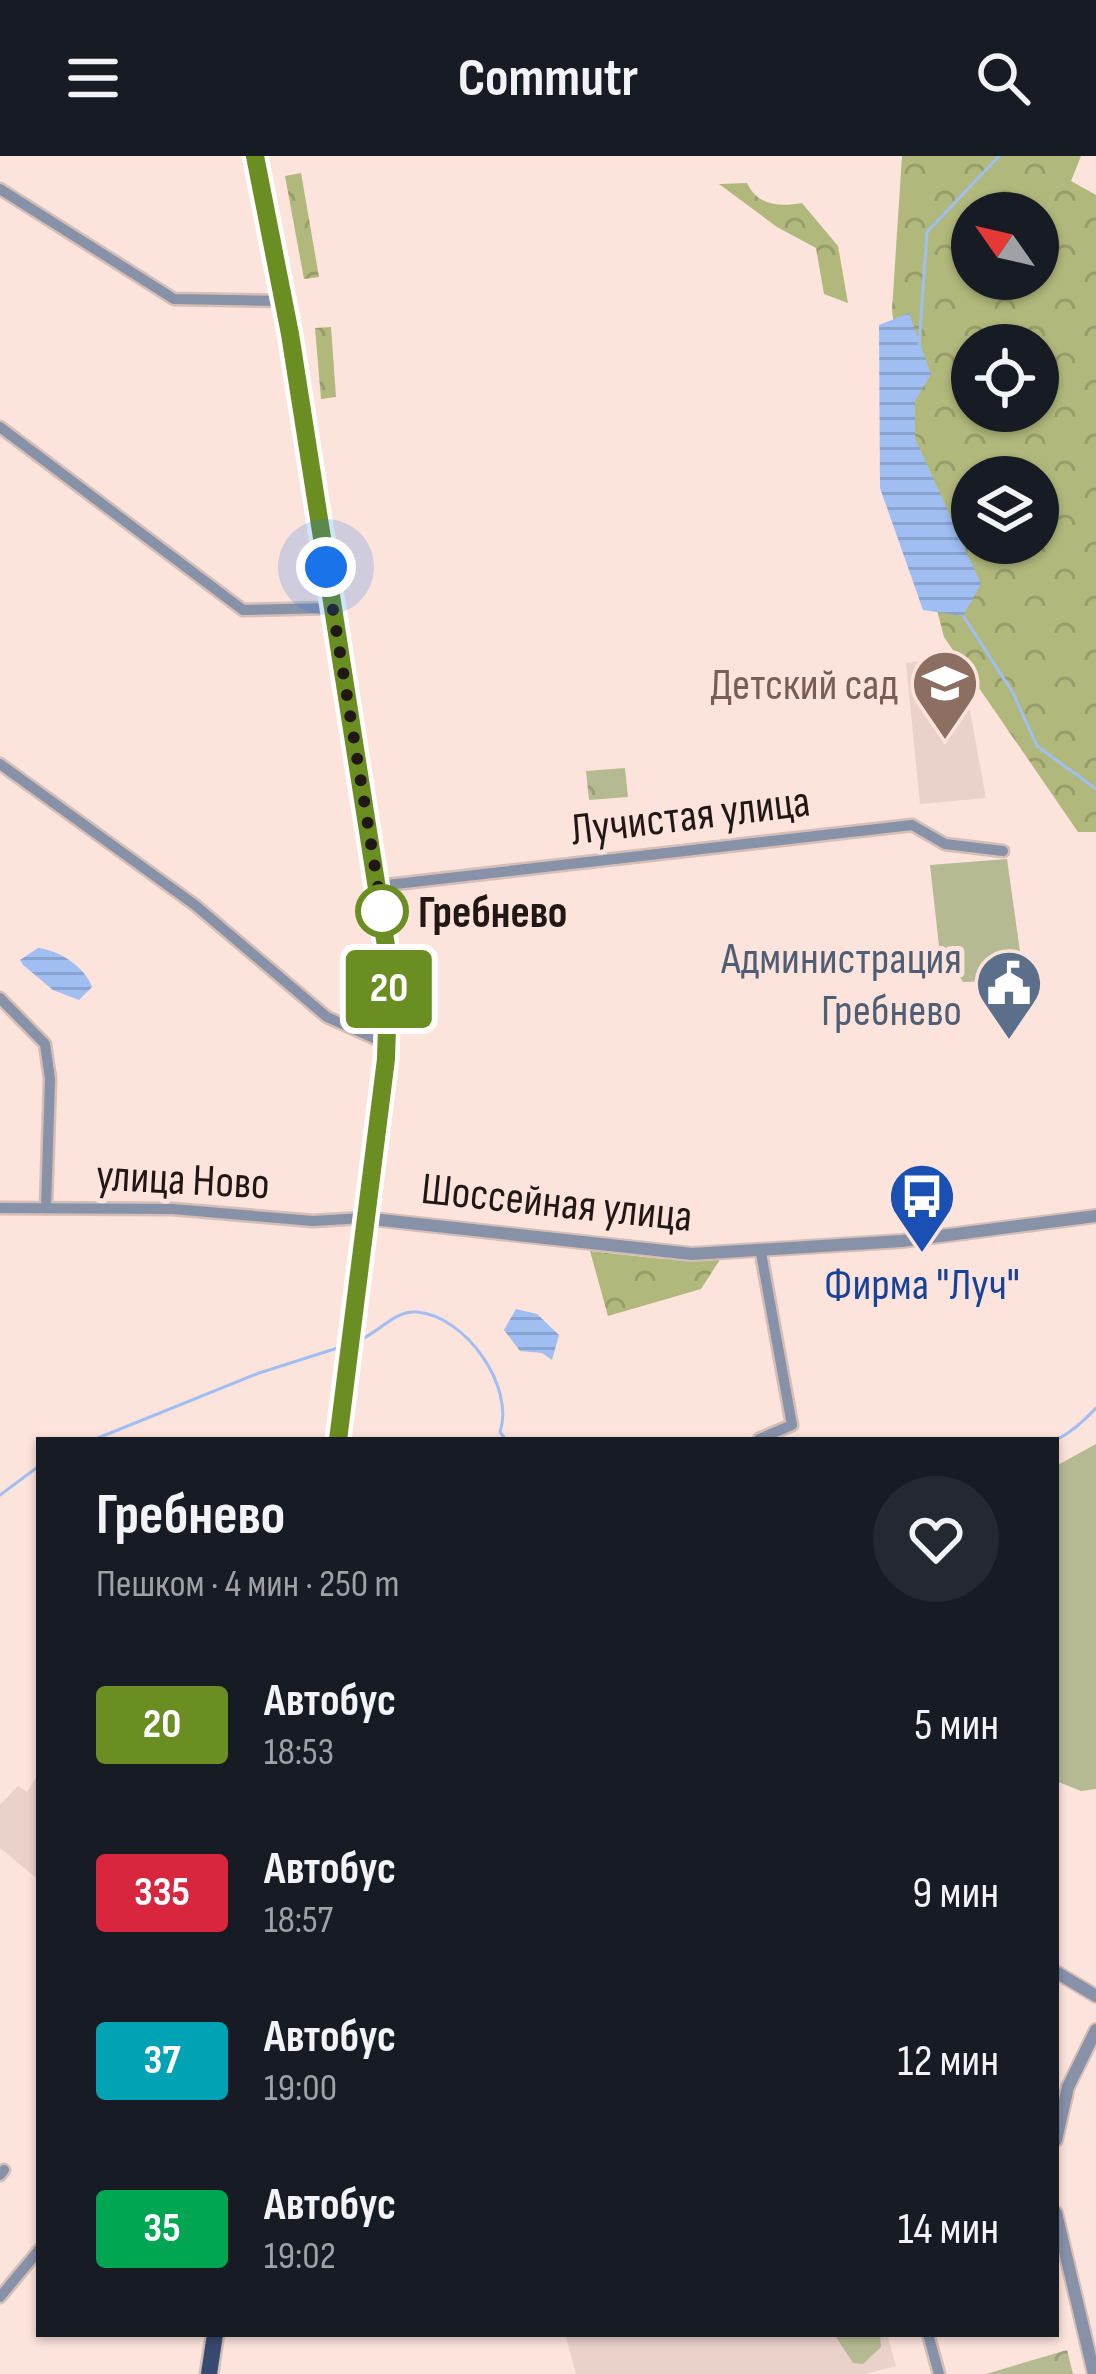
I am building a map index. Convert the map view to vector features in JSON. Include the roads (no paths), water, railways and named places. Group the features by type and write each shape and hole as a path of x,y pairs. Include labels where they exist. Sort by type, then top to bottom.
{"main road":[{"name":"Шоссейная улица","path":"255,156 284,302 389,965 387,1044 363,1218"},
{"path":"338,1437 363,1218"},
{"path":"209,2374 215,2337"}],"street":[{"path":"0,189 174,299 284,302"},
{"path":"0,427 194,568 243,610 332,608"},
{"path":"0,764 195,905 327,1017 387,1044"},
{"name":"Лучистая улица","path":"378,886 912,825 944,844 1003,851"},
{"path":"0,998 45,1044 50,1079 46,1208"},
{"name":"улица Ново","path":"0,1208 173,1209 313,1221 363,1218"},
{"name":"Шоссейная улица","path":"363,1218 653,1251 761,1252 1096,1216"},
{"path":"761,1252 792,1425 764,1437"},
{"path":"1059,1974 1094,1991"},
{"path":"1059,2127 1068,2087 1096,2030"},
{"path":"1059,2226 1094,2374"},
{"path":"0,2297 36,2254"},
{"path":"929,2337 939,2374"}],"water":[{"path":"909,313 931,374 915,401 915,438 951,518 951,564 972,564 981,584 963,616 923,610 880,488 879,325"},
{"path":"38,948 70,961 92,987 79,1000 53,990 20,960"},
{"path":"516,1309 537,1314 559,1335 552,1360 542,1353 520,1351 504,1330"}],"waterway":[{"path":"919,347 927,232 999,156"},
{"path":"964,617 1013,693 1037,746 1096,789"},
{"path":"358,1341 409,1312 435,1316 453,1326 493,1375 504,1437"},
{"path":"100,1437 259,1373 344,1346"},
{"path":"1059,1438 1096,1408"},
{"path":"0,1495 36,1468"}],"place":[{"name":"Детский сад","path":"945,742"},
{"name":"Гребнево","path":"382,911"},
{"name":"Администрация Гребнево","path":"1009,1042"},
{"name":"Фирма \"Луч\"","path":"922,1255"}]}
